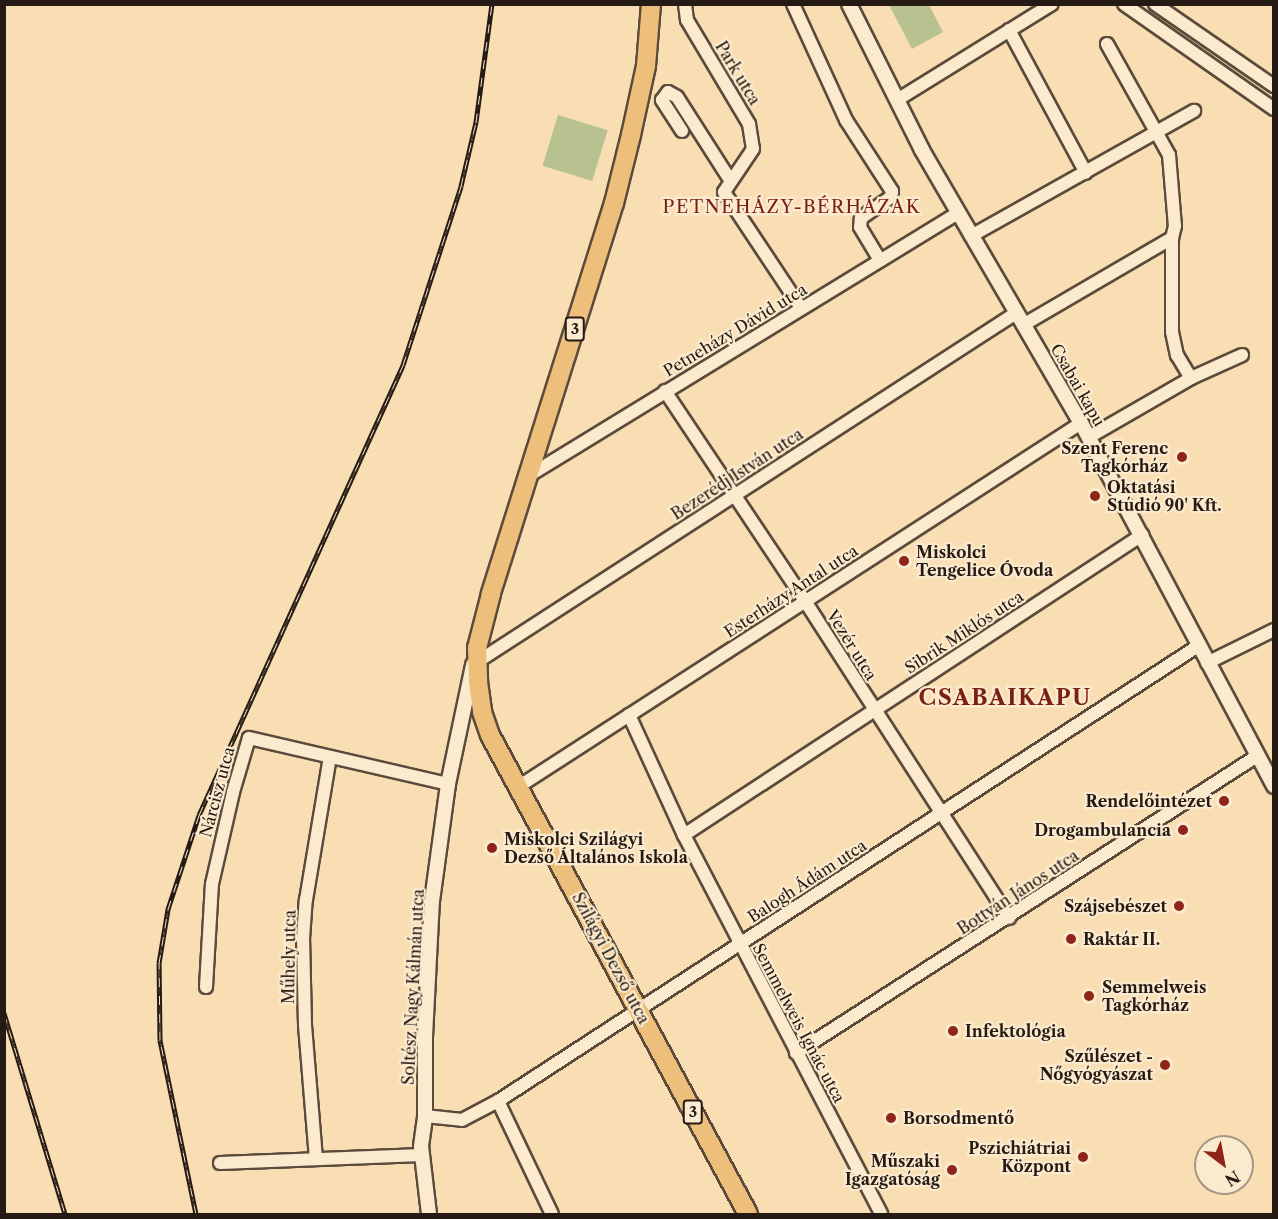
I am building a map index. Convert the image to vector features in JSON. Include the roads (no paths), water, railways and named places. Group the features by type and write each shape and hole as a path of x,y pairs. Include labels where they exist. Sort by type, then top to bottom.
{"main road":[{"name":"3","path":"477,655 614,203 646,66 651,4"},
{"name":"Szilágyi Dezső utca","path":"477,655 480,701 490,735 748,1215"}],"street":[{"name":"Park utca","path":"685,4 687,20 749,124 753,149 730,180"},
{"path":"793,4 846,120 892,190 891,197 861,218 860,227 880,260"},
{"name":"Csabai kapu","path":"849,4 957,213 1089,436 1274,786"},
{"path":"897,100 1052,4"},
{"path":"1124,4 1150,19 1195,52 1197,57"},
{"path":"1124,4 1274,109"},
{"path":"1171,4 1189,28"},
{"path":"1150,19 1156,5 1274,86"},
{"path":"1009,30 1086,173"},
{"path":"1107,44 1169,155 1175,226 1172,238 1172,332 1178,355 1191,378"},
{"path":"682,131 662,100 668,92 677,97 730,180 724,192 801,308"},
{"path":"971,236 1194,111"},
{"name":"Petneházy Dávid utca","path":"530,475 957,213"},
{"name":"Bezerédj István utca","path":"477,655 1020,319 1172,238"},
{"path":"1089,436 1191,378 1242,355"},
{"name":"Vezér utca","path":"665,391 806,601 874,712 1009,918"},
{"name":"Esterházy Antal utca","path":"518,787 1081,423"},
{"name":"Sibrik Miklós utca","path":"684,835 1142,535"},
{"path":"1207,663 1274,630"},
{"name":"Balogh Ádám utca","path":"425,1116 462,1120 498,1101 1198,646"},
{"name":"Soltész Nagy Kálmán utca","path":"429,1215 422,1155 432,901 448,784 462,726 466,694 477,655"},
{"name":"Soltész Nagy Kálmán utca","path":"462,726 480,701"},
{"name":"Semmelweis Ignác utca","path":"629,715 684,835 881,1215"},
{"name":"Nárcisz utca","path":"206,987 212,884 233,792 249,738 448,784"},
{"name":"Bottyán János utca","path":"796,1053 1009,918 1257,756"},
{"name":"Műhely utca","path":"316,1159 305,1025 303,939 306,900 330,757"},
{"path":"498,1101 552,1215"},
{"path":"220,1163 422,1155"}],"railway":[{"path":"196,1214 160,1040 159,963 168,909 199,815 403,365 461,186 476,122 492,4"},
{"path":"4,1013 65,1214"}],"place":[{"name":"Szent Ferenc Tagkórház","path":"1182,457"},
{"name":"Oktatási Stúdió 90' Kft.","path":"1095,496"},
{"name":"Miskolci Tengelice Óvoda","path":"904,561"},
{"name":"Rendelőintézet","path":"1224,801"},
{"name":"Drogambulancia","path":"1183,830"},
{"name":"Miskolci Szilágyi Dezső Általános Iskola","path":"492,848"},
{"name":"Szájsebészet","path":"1179,906"},
{"name":"Raktár II.","path":"1071,939"},
{"name":"Semmelweis Tagkórház","path":"1089,996"},
{"name":"Infektológia","path":"953,1031"},
{"name":"Szűlészet - Nőgyógyászat","path":"1165,1065"},
{"name":"Borsodmentő","path":"891,1118"},
{"name":"Pszichiátriai Központ","path":"1083,1157"},
{"name":"Műszaki Igazgatóság","path":"952,1170"}],"district":[{"name":"PETNEHÁZY-BÉRHÁZAK","path":"792,207"},
{"name":"CSABAIKAPU","path":"1005,698"}]}
